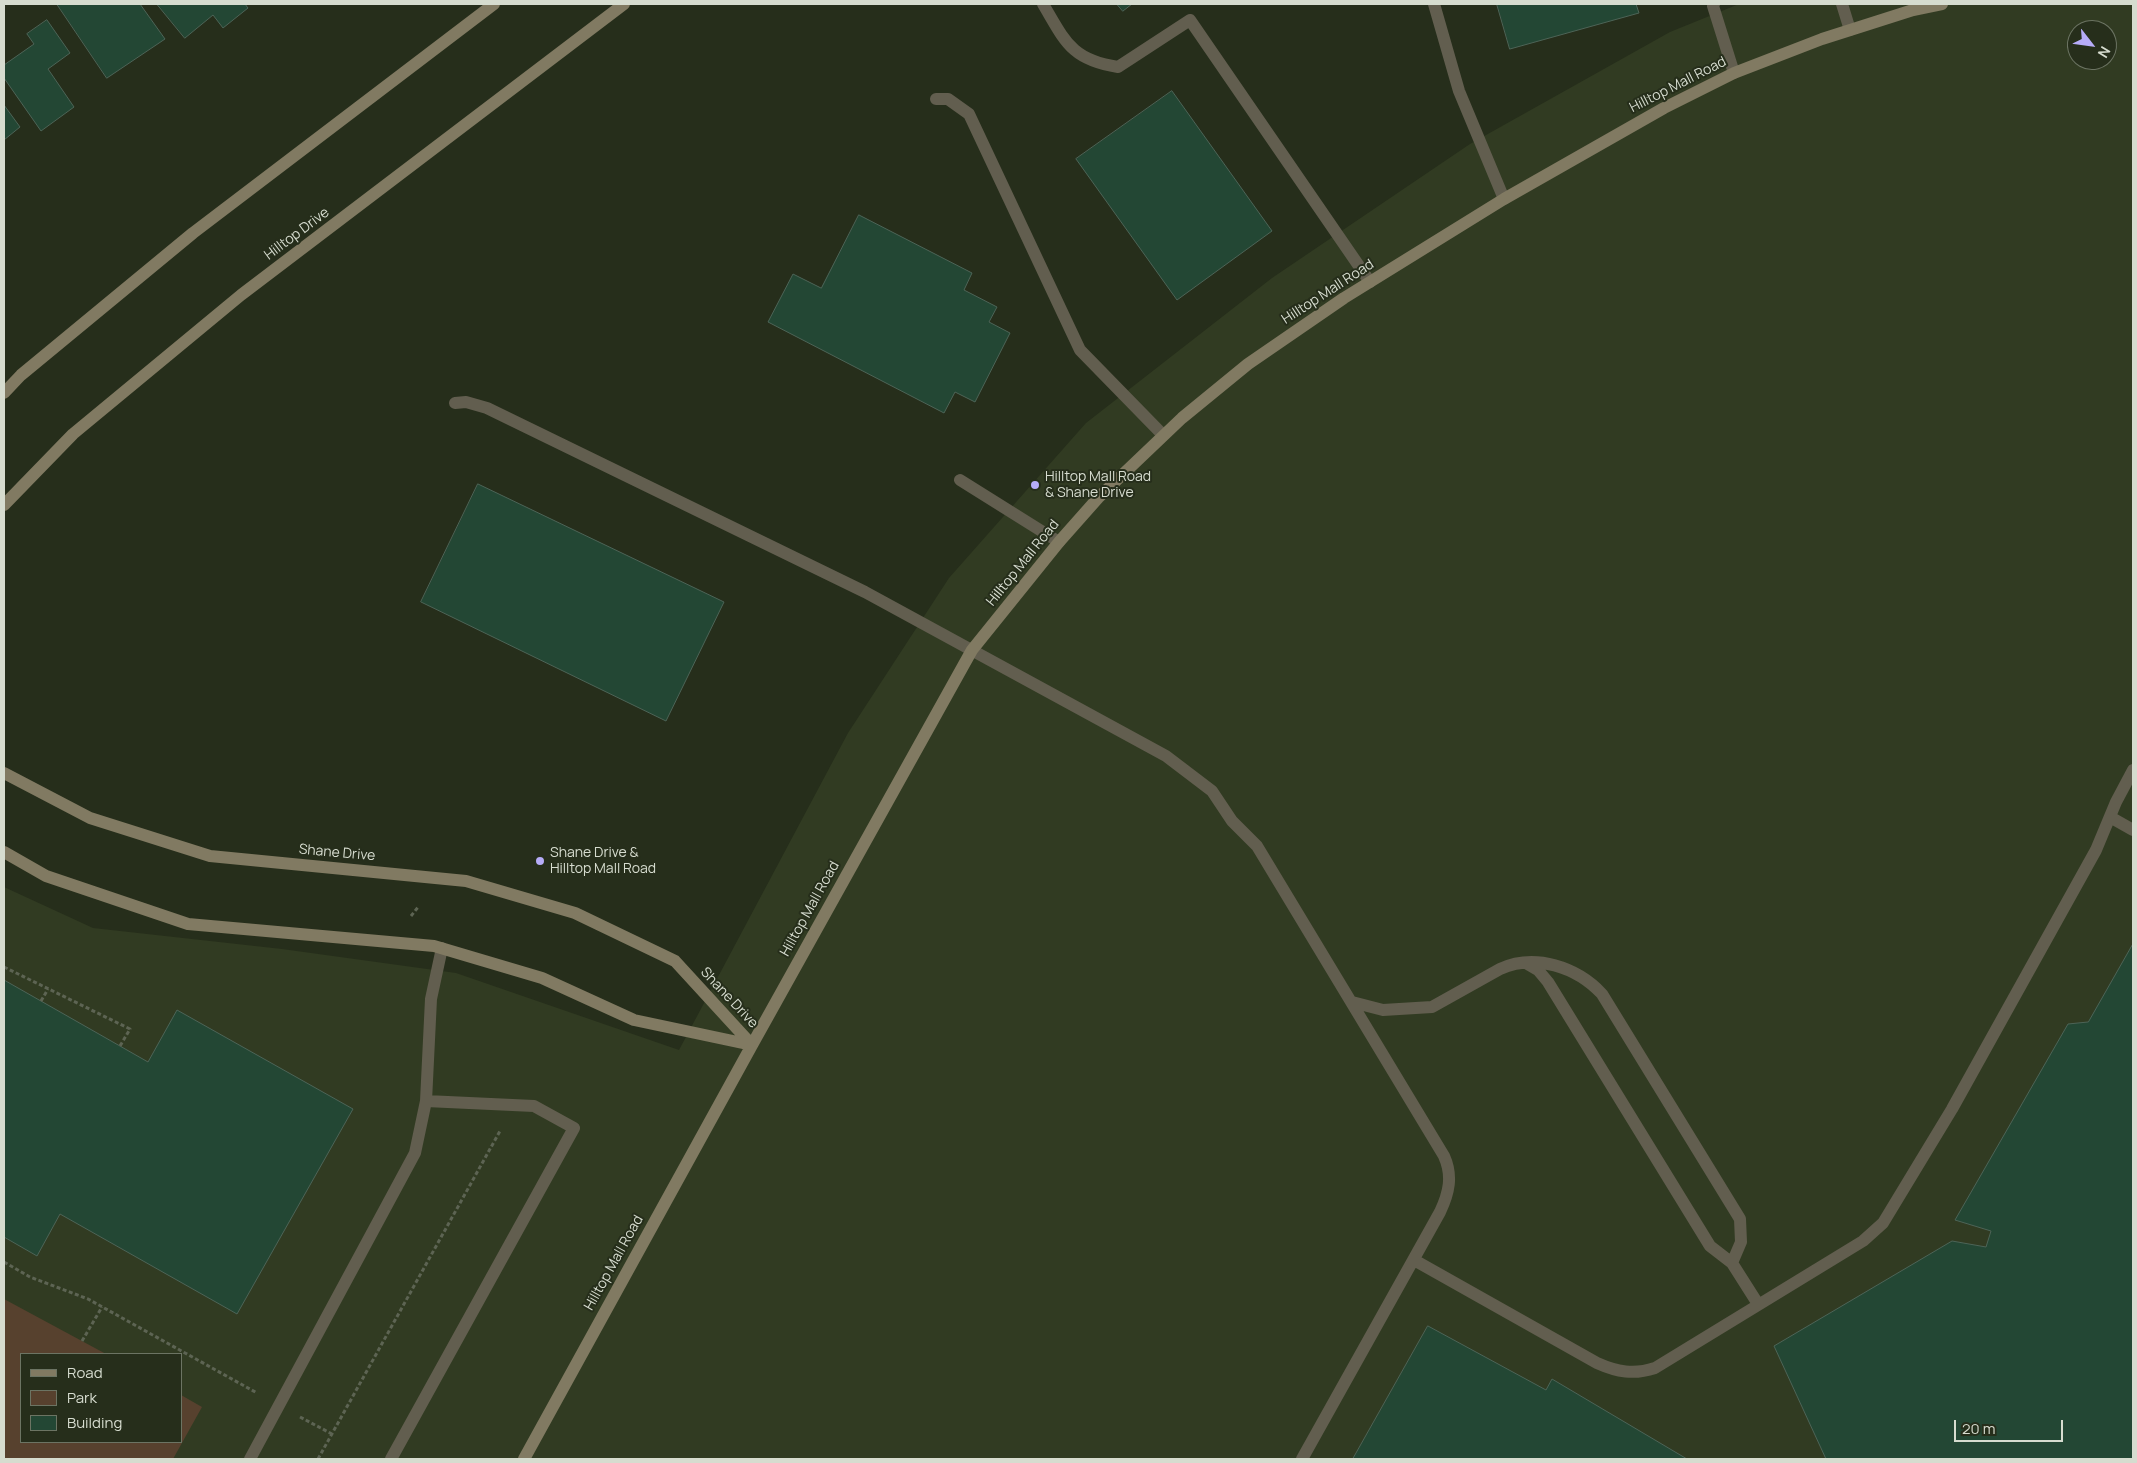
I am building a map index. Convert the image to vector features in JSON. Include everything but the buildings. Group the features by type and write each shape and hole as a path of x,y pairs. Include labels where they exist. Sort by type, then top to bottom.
{"street":[{"path":"4,393 21,376 193,234 494,4"},
{"name":"Hilltop Drive","path":"4,505 73,434 241,295 624,4"},
{"name":"Hilltop Mall Road","path":"524,1459 972,650 1059,542 1098,498 1163,435 1248,364 1370,282 1504,199 1656,112 1734,73 1822,39 1913,10 1942,4"},
{"name":"Shane Drive","path":"4,773 90,818 210,856 466,881 575,913 675,961 752,1045"},
{"name":"Shane Drive","path":"4,852 46,876 188,924 434,946 542,978 634,1020 752,1045"}],"lane":[{"path":"1043,4 1066,44 1082,57 1100,65 1118,67 1190,20 1370,282"},
{"path":"1434,4 1459,91 1504,199"},
{"path":"1712,4 1734,73"},
{"path":"1842,4 1850,30"},
{"path":"936,98 948,99 969,114 1080,350 1163,435"},
{"path":"455,403 466,402 487,408 865,592 1166,756 1212,791 1232,821 1258,846 1448,1165 1450,1176 1447,1196 1414,1260 1302,1459"},
{"path":"960,480 1059,542"},
{"path":"1414,1260 1597,1363 1626,1372 1641,1372 1655,1368 1863,1242 1883,1223 1987,1046 2096,850 2133,770"},
{"path":"2110,817 2133,830"},
{"path":"250,1459 415,1153 426,1100 431,999 442,948"},
{"path":"1352,1002 1383,1010 1432,1007 1500,969 1524,961 1569,970 1593,984 1602,994 1740,1220 1742,1229 1741,1242 1732,1263"},
{"path":"1524,961 1538,970 1548,982 1710,1246 1732,1263 1758,1304"},
{"path":"391,1459 574,1128 534,1106 426,1100"}],"path":[{"path":"411,916 419,906"},
{"path":"4,967 130,1029 120,1046"},
{"path":"40,1001 48,990"},
{"path":"318,1459 500,1130"},
{"path":"4,1262 30,1277 102,1306 332,1434"},
{"path":"82,1341 102,1306"}],"shaded area":[{"path":"1739,4 2133,4 2133,1459 4,1459 4,887 93,928 282,949 456,973 679,1050 848,733 949,578 1086,423 1272,278 1470,144 1670,32"}],"green space":[{"path":"4,1299 104,1353 20,1353 20,1443 182,1443 173,1459 4,1459"},
{"path":"182,1396 202,1407 182,1443"}],"place":[{"name":"Hilltop Mall Road & Shane Drive","path":"1035,485"},
{"name":"Shane Drive & Hilltop Mall Road","path":"540,861"}]}
